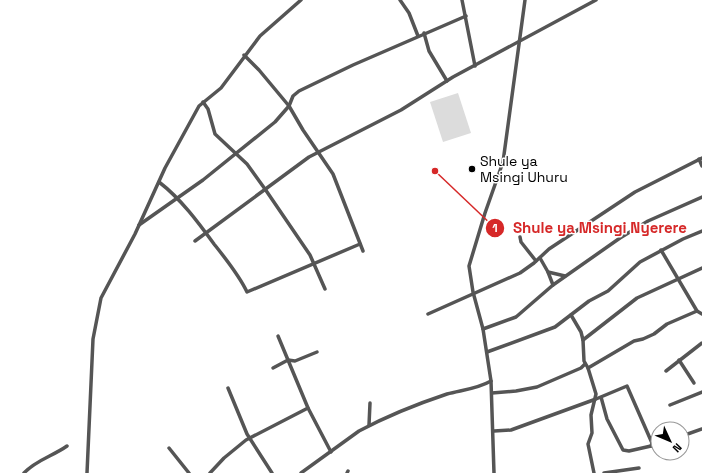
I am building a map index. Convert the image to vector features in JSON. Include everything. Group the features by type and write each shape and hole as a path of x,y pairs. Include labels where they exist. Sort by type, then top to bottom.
{"street":[{"path":"87,473 93,339 101,298 139,225 159,182 203,102 221,88 244,55 260,36 300,0"},
{"path":"400,0 409,13 418,36"},
{"path":"462,0 475,66"},
{"path":"195,241 265,188 319,152 402,110 447,81 596,0"},
{"path":"494,473 494,431 491,381 483,329 473,292 469,266 485,213 503,162 518,42 525,1"},
{"path":"139,225 203,180 274,122 289,106 293,96 299,91 424,33 466,16"},
{"path":"424,33 434,62 447,81"},
{"path":"244,55 259,70 289,106 303,130 333,174 364,251"},
{"path":"203,102 208,109 215,134 247,164 265,188 313,263 325,289"},
{"path":"428,314 473,292 520,273 549,249 635,192 701,159 702,166"},
{"path":"159,182 177,199 207,232 242,281 248,292 360,244"},
{"path":"483,329 516,317 553,285 591,256 648,221 702,197"},
{"path":"487,352 555,327 589,301 608,291 640,262 661,250 702,231"},
{"path":"520,237 521,242 536,261"},
{"path":"661,250 697,311 702,314"},
{"path":"540,258 553,285"},
{"path":"583,340 638,298 702,268"},
{"path":"548,272 565,276"},
{"path":"492,393 537,387 586,366 634,341 654,334 667,324 697,311"},
{"path":"571,315 583,340 586,366 596,394 591,415 592,433 588,444 594,473"},
{"path":"278,336 308,408 331,452"},
{"path":"666,372 702,343"},
{"path":"273,368 288,360 295,361 317,352"},
{"path":"679,360 694,383"},
{"path":"301,473 369,425 422,402 449,394 482,387 491,381"},
{"path":"494,431 511,430 627,386 650,438"},
{"path":"228,388 247,434 272,473"},
{"path":"670,405 702,392"},
{"path":"601,397 607,419 623,450 629,451 650,446"},
{"path":"369,425 370,403"},
{"path":"210,473 224,458 246,440 251,439 308,408"},
{"path":"690,433 702,429"},
{"path":"24,473 31,465 55,455 67,446"},
{"path":"169,448 188,473"},
{"path":"604,473 639,468"}],"shaded area":[{"path":"458,93 471,133 443,142 430,102"}],"place":[{"name":"Shule ya Msingi Uhuru","path":"472,169"},
{"name":"Shule ya Msingi Nyerere","path":"435,171"}]}
